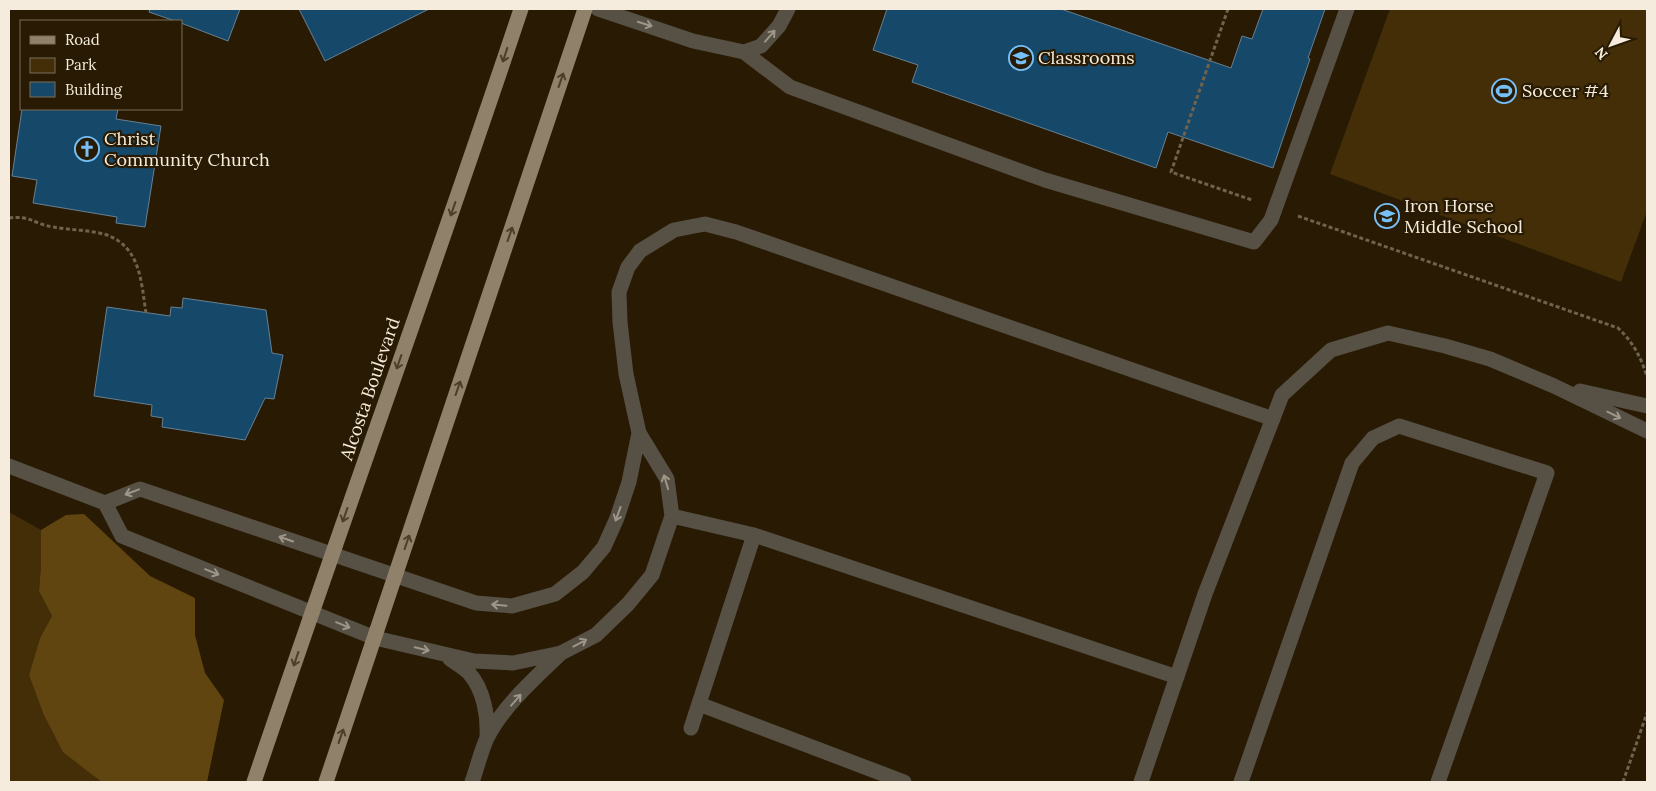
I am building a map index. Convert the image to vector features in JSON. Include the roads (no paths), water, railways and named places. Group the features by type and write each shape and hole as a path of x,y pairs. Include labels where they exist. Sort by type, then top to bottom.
{"main road":[{"name":"Alcosta Boulevard","path":"254,782 521,9"},
{"path":"326,782 585,9"}],"lane":[{"path":"598,9 693,41 744,52 790,88 1045,180 1254,242 1271,220 1347,9"},
{"path":"744,52 761,46 779,26 788,9"},
{"path":"472,782 487,739 500,718 517,698 562,653 596,635 628,604 652,575 672,516 667,480 639,433 626,374 620,322 620,292 628,267 640,251 674,230 705,224 736,232 1273,419"},
{"path":"1141,782 1205,594 1282,395 1331,350 1388,332 1490,359 1554,386 1647,431"},
{"path":"1554,386 1647,406"},
{"path":"1241,782 1352,463 1374,438 1399,426 1547,473 1438,782"},
{"path":"105,503 140,489 476,603 512,606 555,594 584,572 604,548 617,518 629,482 639,433"},
{"path":"9,466 105,503 122,536 374,638 474,661 513,662 562,653"},
{"path":"672,516 754,535 1177,677"},
{"path":"691,728 754,535"},
{"path":"445,655 469,673 477,686 488,720 487,739"},
{"path":"699,704 904,782"}],"place":[{"name":"Classrooms","path":"1021,58"},
{"name":"Soccer #4","path":"1504,91"},
{"name":"Christ Community Church","path":"87,149"},
{"name":"Iron Horse Middle School","path":"1387,216"}]}
